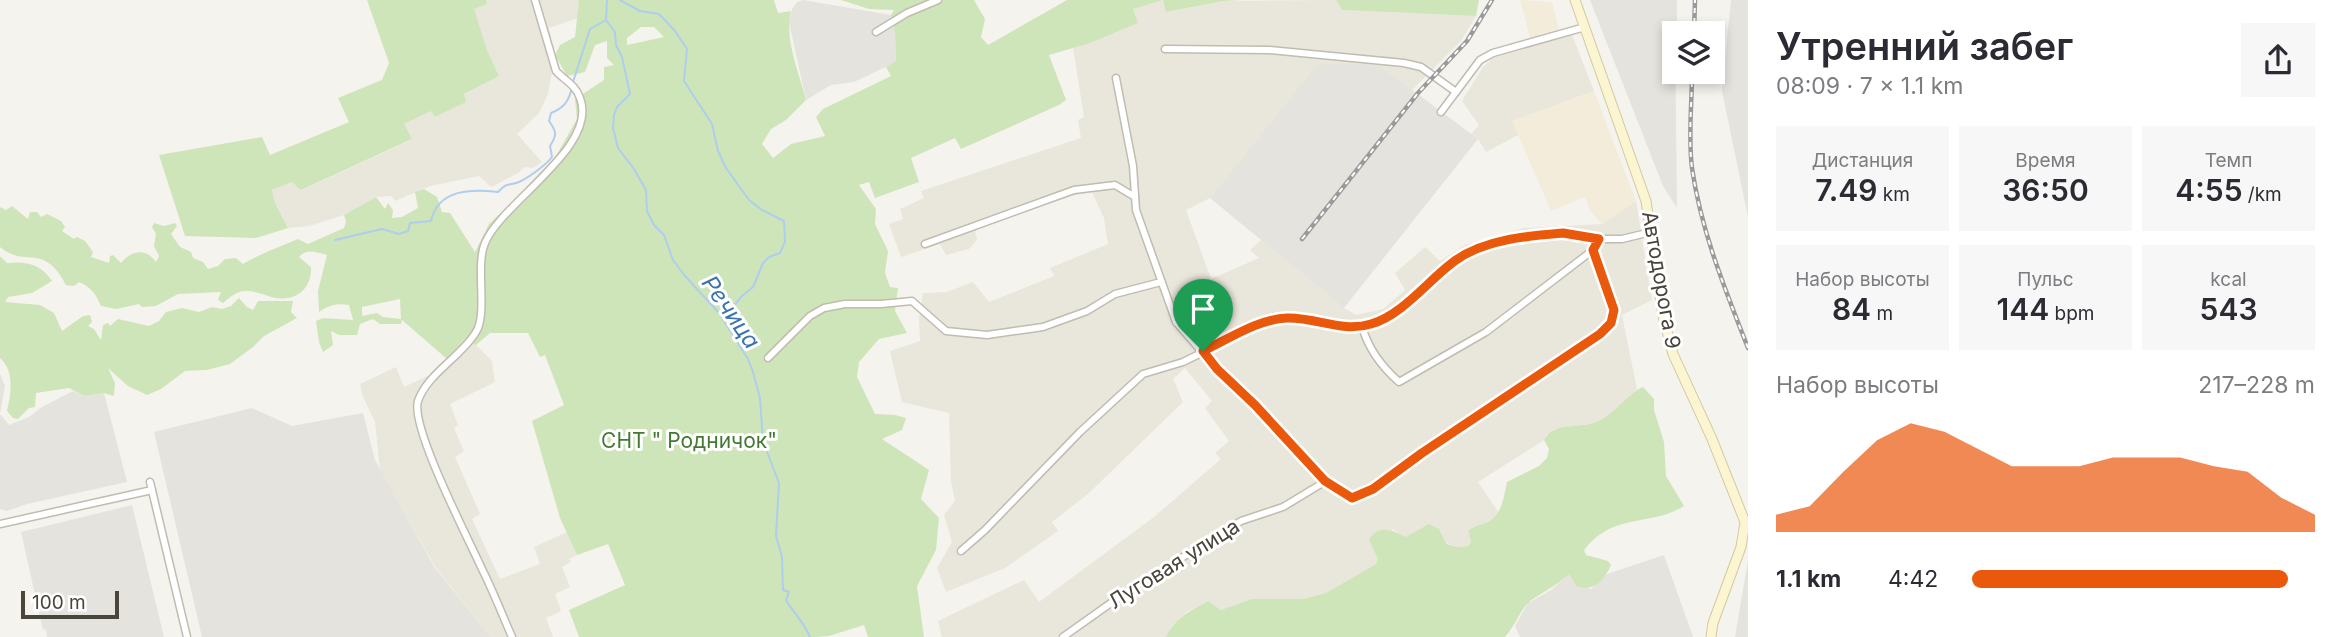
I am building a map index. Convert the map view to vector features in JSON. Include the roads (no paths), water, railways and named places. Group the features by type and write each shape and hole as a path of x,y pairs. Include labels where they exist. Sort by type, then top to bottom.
{"street":[{"path":"512,637 432,458 418,412 418,402 426,389 477,331 480,256 494,226 554,167 579,125 583,111 580,98 573,86 556,71 535,0"},
{"path":"876,32 908,13 938,0"},
{"name":"Автодорога 9","path":"1575,0 1646,201 1663,316 1673,354 1712,439 1745,522 1741,547 1713,624 1711,637"},
{"path":"1441,112 1480,60 1493,53 1585,27"},
{"path":"1165,49 1269,50 1404,63 1420,67 1456,92"},
{"path":"1116,78 1133,166 1136,210 1177,322 1217,369 1255,405 1325,481 1352,498 1373,489 1600,334 1611,323 1614,310 1593,250"},
{"path":"925,244 1074,190 1115,185 1135,197"},
{"path":"961,551 1143,374 1183,362 1258,325 1285,318 1309,319 1332,326 1372,324 1408,301 1457,259 1483,246 1524,236 1563,233 1599,239 1622,239 1651,232"},
{"path":"1362,326 1366,344 1399,382 1486,332 1593,250 1599,239"},
{"path":"768,358 810,316 824,308 912,300 946,331 987,335 1043,327 1087,311 1115,294 1161,282"},
{"name":"Луговая улица","path":"1063,637 1125,593 1241,521 1283,508 1325,481"},
{"path":"150,482 187,637"},
{"path":"0,524 152,490"}],"waterway":[{"name":"Речица","path":"607,0 606,20 615,32 630,94 617,107 614,115 613,128 618,148 646,190 647,211 654,225 664,235 673,260 719,313 748,359 760,398 763,441 779,483 776,536 782,557 783,590 789,592 786,600 810,637"},
{"path":"620,0 640,11 659,14 675,31 687,49 684,81 712,124 718,151 726,168 749,200 784,221 785,242 780,253 769,257 763,263 753,287 724,318"},
{"name":"Речица","path":"573,82 590,29 606,20"},
{"name":"Речица","path":"335,240 382,229 399,234 408,231 410,223 431,221 441,203 457,193 498,192 506,185 527,178 552,157 550,146 555,134 549,121 551,113 565,103 572,87"}],"railway":[{"path":"1302,239 1418,93 1467,41 1492,0"},
{"path":"1694,21 1695,0"},
{"path":"1692,84 1690,144 1696,191 1715,260 1748,348"}],"park label":[{"name":"СНТ \" Родничок\"","path":"689,441"}]}
